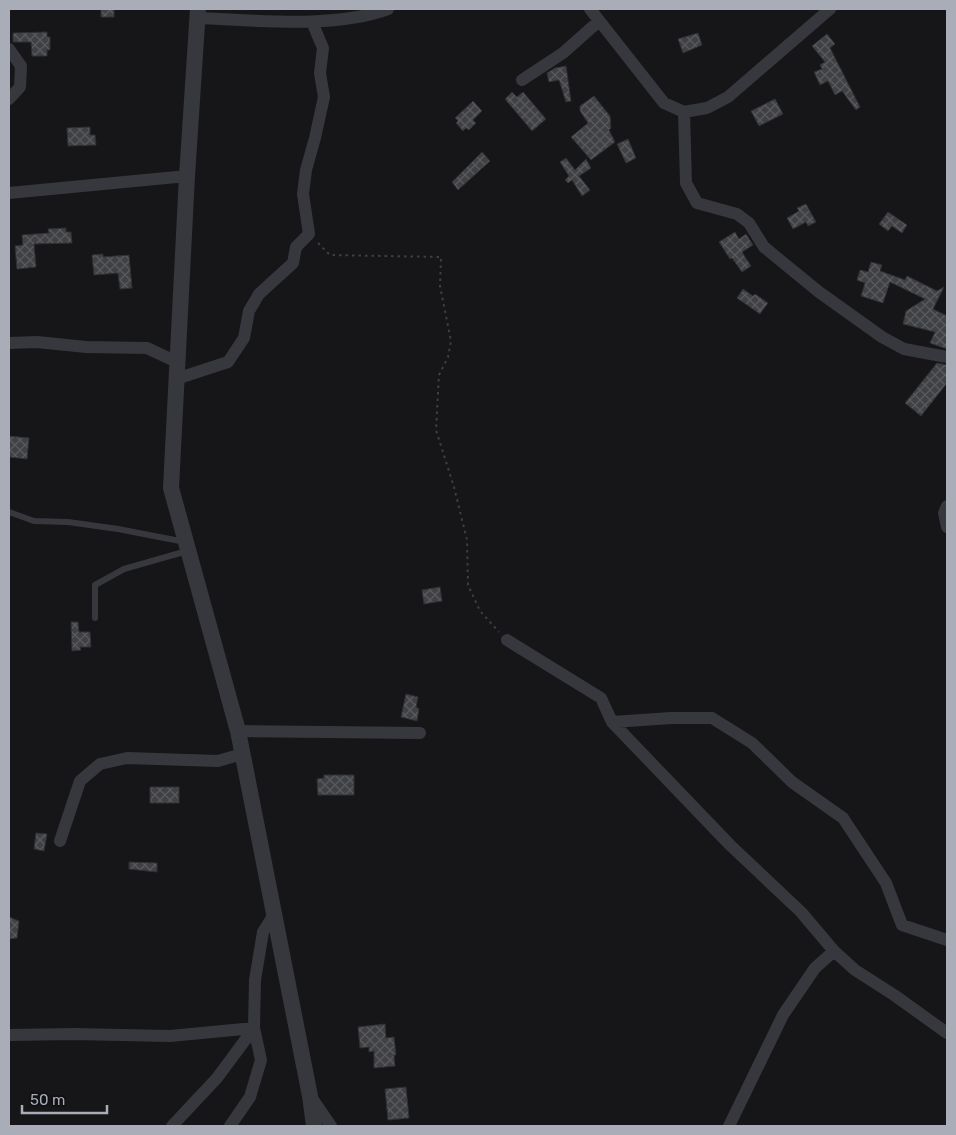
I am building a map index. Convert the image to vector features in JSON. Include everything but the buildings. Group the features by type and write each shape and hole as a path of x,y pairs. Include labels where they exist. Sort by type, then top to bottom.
{"street":[{"path":"314,1126 275,914 238,731 171,488 187,176 198,13 312,22 373,14 388,9"},
{"path":"590,9 664,104 684,112 707,108 728,97 830,9"},
{"path":"522,80 563,53 599,21"},
{"path":"176,379 228,362 244,338 249,311 259,294 294,263 296,247 309,234 303,194 324,97 320,73 323,48 312,22"},
{"path":"9,49 22,66 20,87 9,99"},
{"path":"684,112 686,183 697,203 737,214 749,223 764,248 819,292 882,337 904,349 947,357"},
{"path":"9,193 187,176"},
{"path":"9,343 37,342 147,348 177,362"},
{"path":"947,506 944,513 947,527"},
{"path":"507,640 600,698 612,722 730,845 801,912 834,951 855,970 894,994 947,1033"},
{"path":"612,722 671,718 712,718 752,743 792,782 843,818 886,883 902,925 947,940"},
{"path":"238,731 420,733"},
{"path":"60,841 80,781 100,764 126,758 218,761 242,754"},
{"path":"230,1126 250,1096 261,1060 254,1028 254,980 263,932 275,914"},
{"path":"729,1126 783,1016 815,968 834,951"},
{"path":"9,1035 170,1036 254,1028"},
{"path":"172,1126 218,1078 254,1028"},
{"path":"310,1096 331,1126"}],"lane":[{"path":"9,512 34,521 68,522 109,527 187,546"},
{"path":"95,618 95,585 124,569 187,546"}],"path":[{"path":"309,234 330,255 441,257 440,286 450,342 448,356 439,375 436,430 454,488 467,540 468,585 480,611 507,640"}]}
